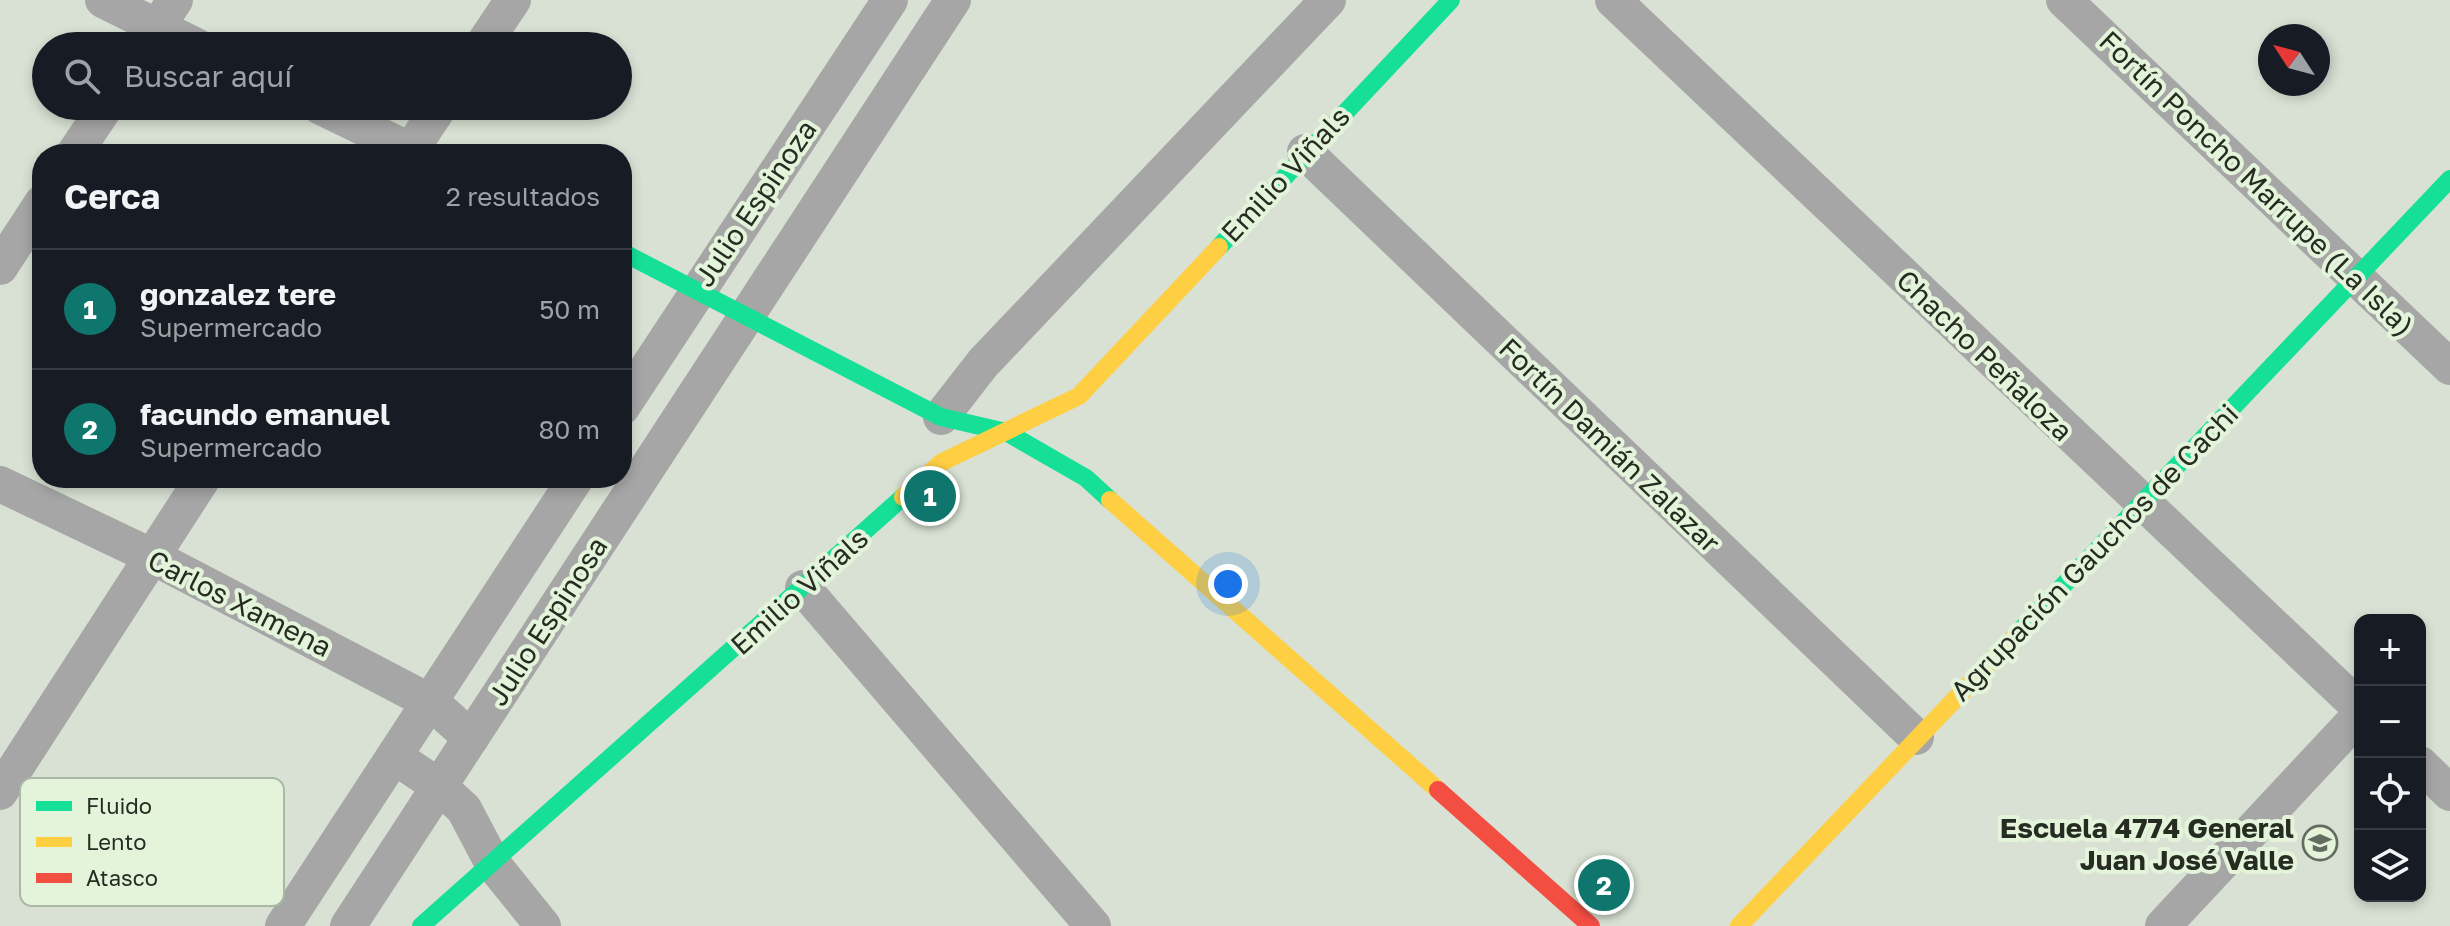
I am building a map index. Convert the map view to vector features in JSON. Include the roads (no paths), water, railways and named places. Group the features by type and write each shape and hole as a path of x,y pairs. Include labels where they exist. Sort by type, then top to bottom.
{"street":[{"path":"103,0 159,24"},
{"path":"491,32 513,0"},
{"name":"Julio Espinoza","path":"632,391 890,0"},
{"name":"Julio Espinoza","path":"746,315 953,0"},
{"path":"941,417 983,363 1328,0"},
{"name":"Emilio Viñals","path":"421,926 942,462 1079,396 1451,0"},
{"name":"Chacho Peñaloza","path":"1613,0 2140,503 2354,702"},
{"name":"Fortín Poncho Marrupe (La Isla)","path":"2064,0 2450,367"},
{"path":"81,144 97,120"},
{"path":"347,120 394,144"},
{"path":"417,144 432,120"},
{"name":"Fortín Damián Zalazar","path":"1305,152 1916,737"},
{"name":"Agrupación Gauchos de Cachi","path":"1739,926 2450,179"},
{"path":"0,267 32,218"},
{"path":"632,257 698,288 941,417 1006,432 1086,478 1591,926"},
{"name":"Julio Espinosa","path":"348,926 746,315"},
{"name":"Carlos Xamena","path":"0,484 153,557 432,703 471,738"},
{"path":"0,792 197,488"},
{"path":"283,926 432,703 570,488"},
{"path":"803,588 1093,926"},
{"path":"2163,926 2354,721"},
{"path":"395,757 440,787 464,809 493,864 543,926"},
{"path":"2426,770 2450,793"}],"place":[{"name":"gonzalez tere","path":"930,496"},
{"name":"Escuela 4774 General Juan José Valle","path":"2320,843"},
{"name":"facundo emanuel","path":"1604,885"}]}
